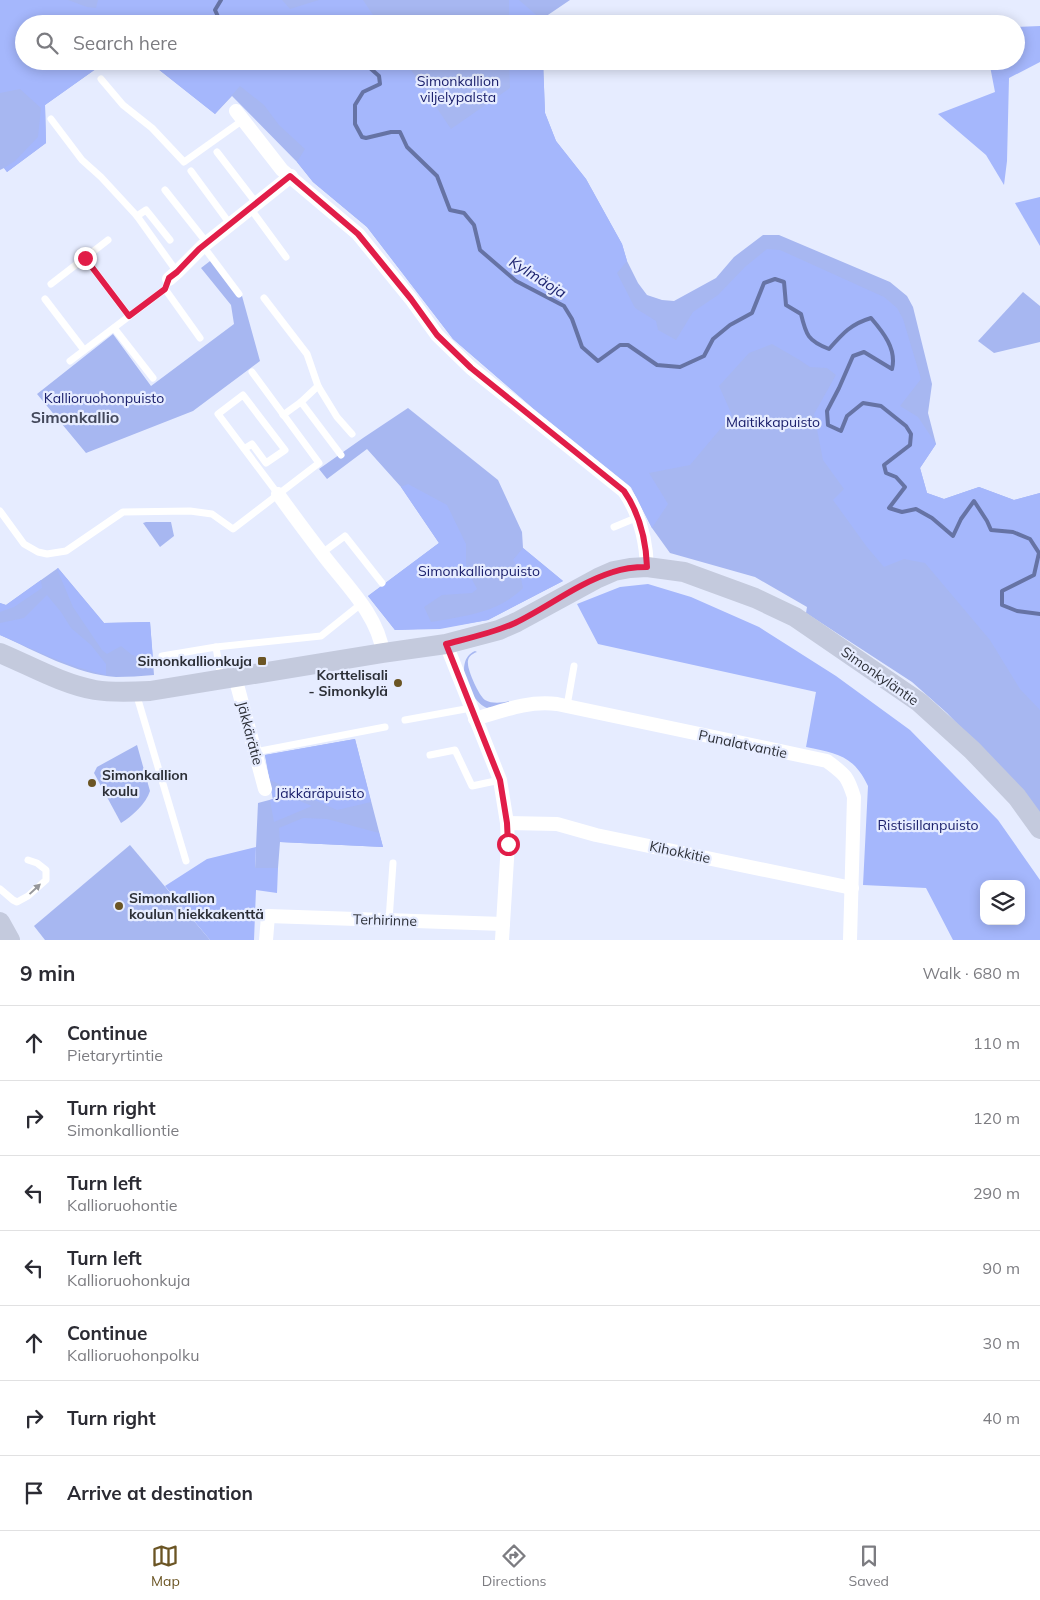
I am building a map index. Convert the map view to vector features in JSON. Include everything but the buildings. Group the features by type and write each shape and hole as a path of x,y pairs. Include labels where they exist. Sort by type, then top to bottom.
{"main road":[{"name":"Simonkyläntie","path":"0,653 71,684 95,690 150,691 446,644 500,630 614,571 647,567 684,572 739,588 795,617 919,702 972,750 1017,797 1040,829"},
{"path":"0,922 10,940"}],"street":[{"path":"243,122 283,173 358,234 411,299 437,335 454,352 624,491 633,504 638,517 646,547 647,567"},
{"path":"170,280 205,244 253,206 283,173"},
{"path":"278,494 376,625 383,653"},
{"path":"446,644 500,780 507,823 508,844 502,940"},
{"name":"Jäkkärätie","path":"228,678 255,752 265,789"},
{"name":"Punalatvantie","path":"472,713 518,702 543,702 827,761 843,773 849,781 854,797 850,940"},
{"name":"Kihokkitie","path":"507,823 557,824 602,836 852,888"},
{"name":"Terhirinne","path":"266,940 268,916 503,924"}],"lane":[{"path":"101,79 122,105 152,128 184,162 243,122"},
{"path":"51,119 82,160 101,177 137,216 200,338"},
{"path":"217,152 286,257"},
{"path":"191,171 230,224"},
{"path":"165,190 239,294"},
{"path":"137,216 146,210 170,240"},
{"path":"51,284 108,240"},
{"path":"85,258 129,316"},
{"path":"70,361 129,316 170,280"},
{"path":"264,298 307,354 318,386 337,417 352,434"},
{"path":"45,299 84,350"},
{"path":"114,328 153,378"},
{"path":"0,511 24,544 38,552 47,554 66,551 123,512 190,511 212,514 233,529 319,462 252,372"},
{"path":"283,415 318,386"},
{"path":"244,450 252,444 266,463 284,450 243,395 218,414 244,450 278,494"},
{"path":"301,402 340,454"},
{"path":"614,527 638,517"},
{"path":"322,553 344,536 382,583"},
{"path":"162,656 216,647 321,636 361,604"},
{"path":"216,647 228,678"},
{"path":"567,706 574,666"},
{"path":"136,692 186,861"},
{"path":"405,720 472,713"},
{"path":"255,752 384,727"},
{"path":"430,755 455,750 472,786 500,780"},
{"path":"0,888 17,902 28,896 46,880 46,870 28,860"},
{"path":"389,920 393,863"}],"green space":[{"path":"0,0 570,0 548,15 15,15 15,70 94,70 45,105 46,143 7,172 4,168 0,170"},
{"path":"0,0 68,0 87,7 96,8 98,0 282,0 290,9 319,0 363,0 373,15 15,15 15,70 94,70 45,105 46,143 7,172 4,168 15,161 38,137 41,108 20,89 0,93"},
{"path":"509,0 519,0 536,15 509,15"},
{"path":"1040,26 1040,62 1025,70 1025,27"},
{"name":"Maitikkapuisto","path":"159,70 543,70 545,113 556,141 586,179 622,244 627,261 638,283 647,295 662,300 674,301 716,278 734,257 763,235 779,235 890,282 907,296 913,307 932,384 928,413 936,444 920,468 927,493 944,499 979,487 1014,500 1040,493 1040,816 988,756 947,713 912,682 806,613 807,607 755,577 670,553 652,528 631,487 534,409 453,339 367,227 313,182 297,162 232,96 215,114"},
{"name":"Maitikkapuisto","path":"159,70 411,70 451,129 510,88 509,70 543,70 545,113 556,141 586,179 622,244 627,261 617,273 635,308 656,321 658,330 676,340 693,312 718,295 745,267 767,249 780,250 884,297 897,308 903,319 921,379 900,406 918,417 936,444 920,468 927,493 944,499 979,487 1014,500 1040,493 1040,710 1020,689 990,640 925,563 904,559 884,567 833,500 844,489 823,460 814,414 836,375 827,368 810,367 772,344 749,353 719,386 732,415 690,465 649,473 668,504 652,528 631,487 534,409 453,339 367,227 313,182 297,162 305,149 279,125 264,105 240,86 215,114"},
{"path":"991,70 1024,70 1009,78 1007,161 1004,185 986,155 938,114 995,92"},
{"path":"1040,197 1040,246 1015,203"},
{"name":"Kallioruohonpuisto","path":"214,258 242,296 260,361 193,411 86,453 37,394 113,334 151,386 234,324 231,305 201,268"},
{"path":"1023,292 1040,306 1040,342 994,353 978,341"},
{"name":"Simonkallionpuisto","path":"408,408 498,480 522,532 523,548 563,581 488,620 440,628 395,630 368,596 439,543 401,487 367,449 327,479 319,469"},
{"path":"408,484 447,505 466,544 466,568 477,589 472,593 442,595 424,607 431,622 456,618 492,608 503,603 523,588 519,569 513,560 523,548 563,581 488,620 440,629 395,630 368,596 439,543 401,487"},
{"path":"171,522 174,536 160,547 143,523"},
{"path":"58,568 104,623 150,622 154,675 116,677 101,675 71,667 0,635 0,603 6,605"},
{"path":"58,568 104,623 150,622 153,659 132,655 121,646 107,654 102,650 73,607"},
{"path":"41,580 42,588 14,607 0,612 0,603 6,605"},
{"name":"Ristisillanpuisto","path":"648,584 691,597 759,627 836,676 910,730 998,820 1040,880 1040,940 953,940 926,888 863,885 868,786 857,768 850,762 836,754 806,747 816,692 598,644 577,604 620,587"},
{"path":"47,595 71,628 91,645 106,664 106,675 65,663 0,635 0,623 24,618"},
{"path":"475,651 477,652 470,656 468,660 468,667 480,694 485,700 497,703 509,701 509,704 487,708 475,698 466,681 464,672 468,656"},
{"name":"Jäkkäräpuisto","path":"355,739 383,847 280,842 278,868 255,869 258,803 273,799 265,755"},
{"path":"355,739 371,802 337,810 270,780 265,755"},
{"path":"137,745 150,791 138,809 121,823 94,773 97,767"},
{"path":"271,789 312,806 274,822 270,800 273,799"},
{"path":"303,818 327,819 379,833 383,847 280,842 279,828"},
{"name":"Simonkallion koulun hiekkakenttä","path":"130,845 210,940 45,940 34,926"},
{"path":"256,847 255,868 278,868 277,893 256,890 254,940 210,940 165,886 207,859"}],"waterway":[{"name":"Kylmäoja","path":"217,15 215,10 221,0"},
{"name":"Kylmäoja","path":"372,70 379,76 380,84 363,92 355,105 355,124 362,137 366,138 391,132 400,132 407,147 437,176 450,210 464,213 474,225 480,250 516,281 564,306 572,319 582,347 598,361 620,345 628,345 657,365 680,367 704,356 713,339 730,325 752,313 764,283 775,279 784,282 786,305 801,314 812,340 829,349 848,330 858,323 871,318 891,348 893,355 892,369 864,352 853,356 827,411 828,425 841,431 847,416 863,403 881,406 906,426 911,434 910,445 884,465 886,473 896,477 905,487 889,508 902,512 916,509 932,518 953,536 961,519 974,501 991,530 1013,532 1030,539 1039,553 1034,575 1002,591 1002,605 1017,611 1040,614"}],"place":[{"name":"Simonkallionkuja","path":"262,661"},
{"name":"Korttelisali - Simonkylä","path":"398,683"},
{"name":"Simonkallion koulu","path":"92,783"},
{"name":"Simonkallion koulun hiekkakenttä","path":"119,906"}],"district":[{"name":"Simonkallio","path":"75,417"}],"route":[{"path":"85,258 129,316 165,289 169,278 199,249 290,176 358,234 411,299 437,335 454,352 471,368 624,491 633,504 639,521 646,547 647,567 614,571 500,630 446,644 500,780 507,823 508,844"}],"park label":[{"name":"Simonkallion viljelypalsta","path":"458,89"}]}
